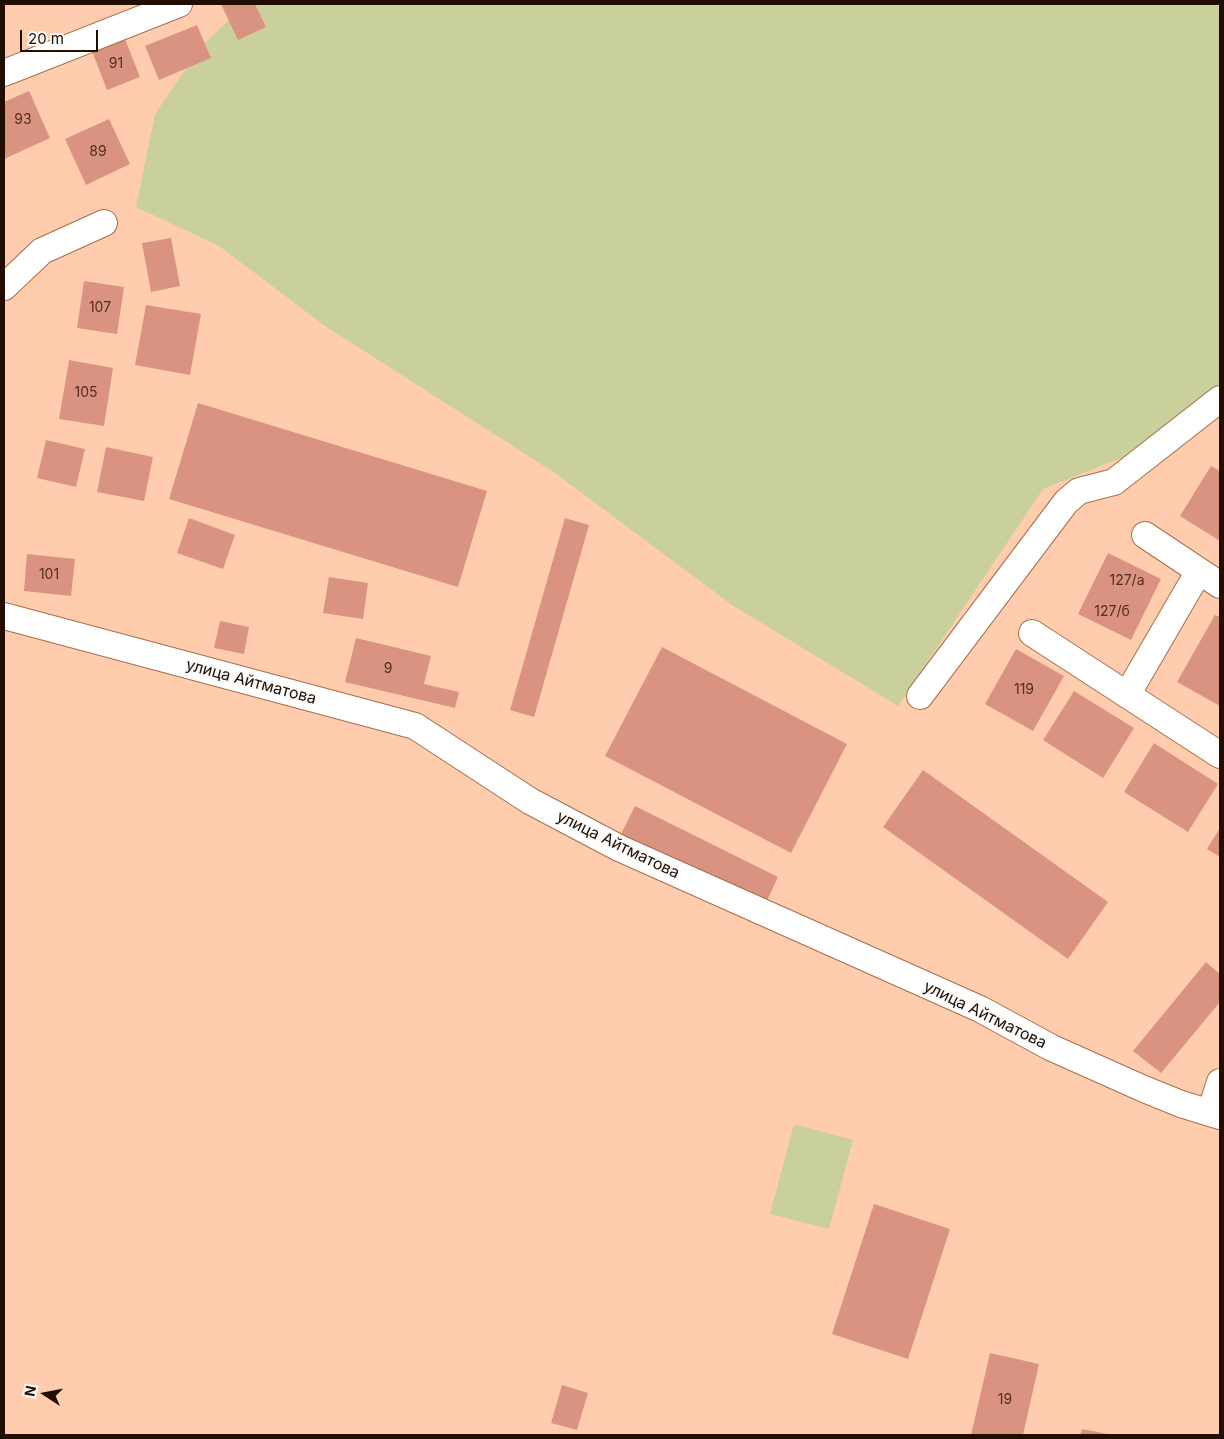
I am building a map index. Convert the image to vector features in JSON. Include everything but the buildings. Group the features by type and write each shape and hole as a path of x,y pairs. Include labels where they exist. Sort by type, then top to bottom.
{"street":[{"path":"4,74 179,4"},
{"path":"4,287 42,251 104,222"},
{"path":"920,696 1066,502 1080,491 1114,482 1220,399"},
{"path":"1127,695 1210,578 1145,535"},
{"name":"улица Айтматова","path":"4,616 415,726 530,801 619,848 980,1009 1052,1048 1144,1089 1215,1114"},
{"path":"1032,633 1220,755"},
{"path":"1215,1114 1220,1082"}],"green space":[{"path":"250,4 1220,4 1220,391 1151,446 1043,489 898,706 732,605 555,473 325,326 219,246 136,207 155,114 200,48 242,7"},
{"path":"794,1124 853,1140 829,1229 770,1214"}]}
